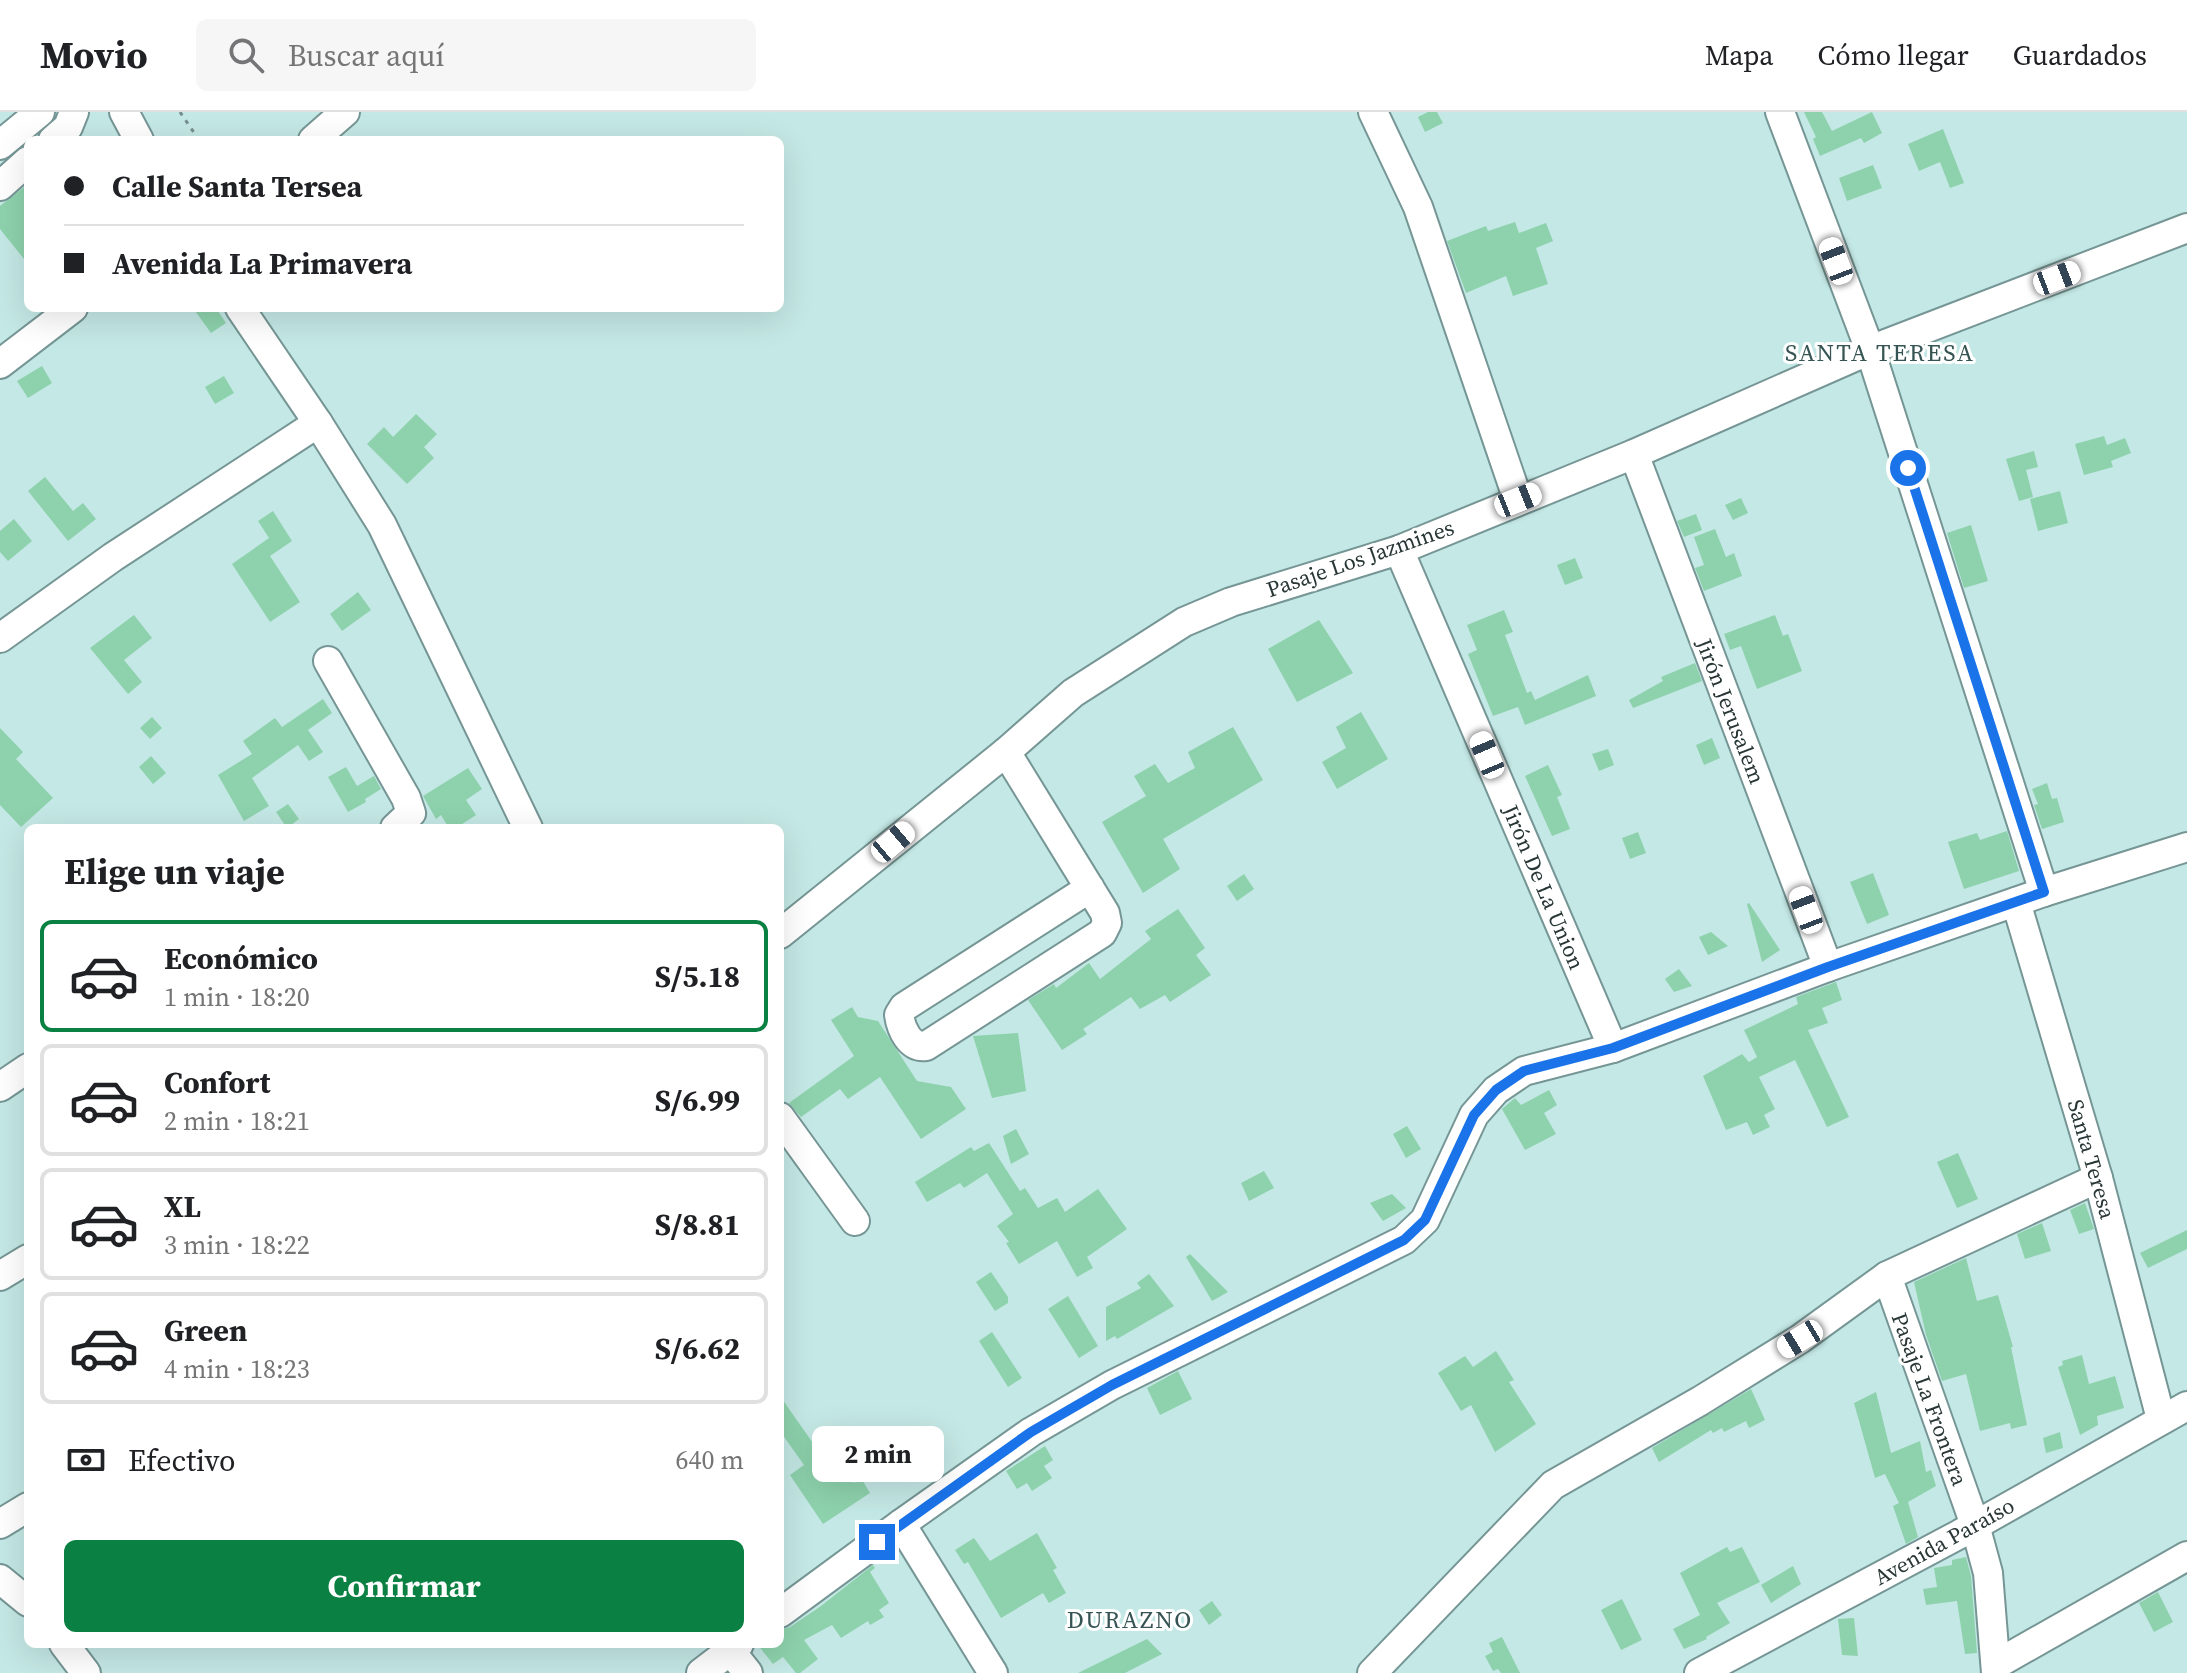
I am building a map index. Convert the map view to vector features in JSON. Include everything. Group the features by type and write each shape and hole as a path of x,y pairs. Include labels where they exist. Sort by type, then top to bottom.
{"street":[{"path":"0,145 40,112"},
{"path":"58,136 68,127 74,112"},
{"path":"124,112 137,136"},
{"path":"318,136 345,112"},
{"path":"1373,112 1418,207 1518,500"},
{"path":"1780,112 1870,350 2044,892"},
{"path":"0,186 24,165"},
{"name":"Pasaje Los Jazmines","path":"784,931 1006,752 1073,693 1184,622 1231,602 1399,550 1634,454 1870,350 2187,228"},
{"path":"0,364 68,312"},
{"path":"243,312 382,525 526,824"},
{"path":"0,638 113,557 318,423"},
{"name":"Jirón Jerusalem","path":"1634,454 1828,967"},
{"name":"Jirón De La Union","path":"1399,550 1613,1048"},
{"path":"328,661 406,798 411,813 399,824"},
{"path":"1006,752 1090,888 1105,913 1107,923 1102,933 926,1046 919,1047 912,1043 901,1025 899,1015 904,1007 1090,888"},
{"path":"784,1610 1031,1432 1112,1385 1404,1240 1425,1220 1474,1115 1496,1090 1524,1071 1613,1048 1828,967 2044,892 2187,847"},
{"name":"Santa Teresa","path":"2016,902 2098,1178 2161,1419"},
{"path":"0,1087 24,1071"},
{"path":"784,1123 855,1221"},
{"path":"1372,1673 1553,1485 1700,1401 1800,1339 1887,1276 2098,1178"},
{"path":"0,1276 24,1261"},
{"name":"Pasaje La Frontera","path":"1887,1276 1975,1525 1988,1573 1996,1668 2187,1556"},
{"name":"Avenida Paraíso","path":"1699,1673 1975,1525 2187,1406"},
{"path":"0,1524 24,1509"},
{"path":"901,1524 993,1673"},
{"path":"0,1579 24,1599"},
{"path":"67,1648 86,1673"},
{"path":"701,1673 729,1648"},
{"path":"732,1648 748,1673"}],"path":[{"path":"180,112 196,136"}],"building":[{"path":"1437,112 1443,123 1425,132 1418,117"},
{"path":"1804,112 1822,112 1832,131 1872,112 1882,133 1864,143 1861,138 1820,156 1813,139 1816,137"},
{"path":"1943,129 1964,183 1950,188 1940,162 1919,171 1908,144"},
{"path":"1873,165 1882,188 1847,201 1839,178"},
{"path":"24,187 24,259 0,229 0,206"},
{"path":"1515,222 1519,233 1546,223 1553,241 1536,248 1548,284 1513,296 1506,276 1466,293 1447,241 1486,226 1488,231"},
{"path":"196,312 219,312 226,323 211,333"},
{"path":"42,366 52,383 28,398 17,381"},
{"path":"224,376 234,393 215,404 205,387"},
{"path":"416,414 437,434 424,447 434,458 407,484 367,444 384,427 393,437"},
{"path":"2104,436 2107,445 2125,438 2131,453 2111,461 2113,467 2084,475 2075,444"},
{"path":"2034,451 2038,467 2026,470 2033,497 2019,501 2006,459"},
{"path":"45,477 73,511 83,503 96,519 68,541 28,491"},
{"path":"2060,491 2068,523 2038,531 2030,499"},
{"path":"1741,498 1748,513 1733,520 1725,505"},
{"path":"273,511 292,541 270,556 300,602 270,622 232,564 269,538 258,521"},
{"path":"1696,514 1702,530 1684,537 1677,521"},
{"path":"14,519 32,541 8,561 0,552 0,531"},
{"path":"1971,525 1988,581 1964,588 1947,533"},
{"path":"1715,529 1726,557 1734,553 1742,576 1704,591 1695,568 1704,565 1694,537"},
{"path":"1575,558 1583,578 1565,585 1557,565"},
{"path":"358,592 371,610 342,631 330,614"},
{"path":"1504,610 1513,632 1505,635 1527,693 1531,691 1535,700 1588,675 1596,696 1525,725 1518,707 1493,716 1468,654 1477,650 1467,625"},
{"path":"134,615 152,638 124,660 142,682 128,694 90,648"},
{"path":"1775,615 1783,636 1788,634 1802,671 1757,689 1741,646 1730,650 1724,634"},
{"path":"1319,620 1353,673 1297,702 1268,649"},
{"path":"1695,663 1702,681 1633,708 1629,700 1663,681 1661,677"},
{"path":"323,699 332,713 308,730 323,752 309,761 298,745 252,778 269,806 244,821 218,775 252,754 243,741 275,718 282,727"},
{"path":"1361,712 1388,759 1337,789 1322,762 1346,748 1336,727"},
{"path":"152,717 162,728 150,739 140,728"},
{"path":"1233,727 1263,780 1163,839 1180,869 1143,893 1102,822 1146,796 1134,776 1155,764 1168,783 1195,768 1188,752"},
{"path":"0,728 23,752 16,759 53,798 21,827 0,805"},
{"path":"1712,738 1720,758 1704,765 1696,745"},
{"path":"1608,749 1614,765 1599,771 1592,754"},
{"path":"151,756 166,773 153,784 139,767"},
{"path":"1548,765 1562,795 1557,797 1570,829 1552,836 1525,776"},
{"path":"346,767 357,786 374,776 381,789 348,812 328,777"},
{"path":"468,768 482,789 466,800 476,815 462,824 447,824 441,815 436,819 423,796"},
{"path":"2047,783 2052,799 2057,798 2064,822 2042,829 2032,789"},
{"path":"288,804 299,819 292,824 284,824 276,812"},
{"path":"2007,831 2019,871 1964,889 1948,842 1977,833 1980,840"},
{"path":"1638,832 1646,853 1630,859 1622,838"},
{"path":"1873,873 1889,915 1867,924 1850,882"},
{"path":"1244,874 1254,889 1237,901 1227,886"},
{"path":"1747,904 1780,950 1762,962"},
{"path":"1178,909 1205,948 1196,955 1211,975 1170,1002 1165,995 1140,1009 1131,997 1083,1029 1087,1034 1062,1050 1028,1000 1054,984 1056,988 1089,963 1100,979 1151,939 1145,931"},
{"path":"1711,932 1728,946 1708,955 1699,937"},
{"path":"1679,969 1692,986 1674,992 1665,979"},
{"path":"1836,982 1842,1000 1822,1008 1828,1023 1808,1030 1849,1117 1827,1127 1795,1060 1759,1077 1775,1109 1764,1115 1770,1127 1753,1135 1747,1122 1726,1130 1703,1076 1742,1054 1749,1062 1757,1057 1744,1030 1798,1004 1796,997"},
{"path":"852,1007 858,1017 878,1021 917,1081 951,1087 966,1109 921,1139 880,1077 848,1099 840,1089 801,1117 789,1103 854,1056 831,1020"},
{"path":"1018,1033 1026,1091 992,1098 973,1036"},
{"path":"1549,1090 1557,1105 1544,1113 1556,1134 1525,1150 1502,1109 1515,1098 1521,1105"},
{"path":"1407,1126 1421,1149 1406,1158 1393,1134"},
{"path":"1016,1129 1029,1154 1011,1164 1003,1136"},
{"path":"989,1143 1020,1191 1025,1188 1038,1208 1057,1198 1065,1212 1098,1189 1127,1229 1087,1257 1093,1268 1077,1277 1057,1241 1019,1264 997,1226 1013,1214 987,1173 964,1188 960,1183 927,1202 915,1182 971,1147 974,1151"},
{"path":"1958,1153 1978,1199 1957,1208 1937,1162"},
{"path":"1264,1171 1274,1188 1249,1201 1241,1183"},
{"path":"1392,1194 1406,1208 1383,1221 1370,1203"},
{"path":"2085,1203 2094,1229 2079,1234 2070,1210"},
{"path":"2042,1223 2051,1251 2025,1259 2017,1234"},
{"path":"2187,1230 2187,1249 2148,1268 2140,1253"},
{"path":"1190,1254 1228,1292 1212,1301 1186,1257"},
{"path":"1966,1258 1977,1301 1998,1295 2013,1347 2027,1425 2011,1429 2010,1423 1980,1431 1966,1374 1942,1381 1926,1335 1914,1282"},
{"path":"991,1272 1008,1297 1008,1303 995,1311 976,1282"},
{"path":"1149,1274 1174,1306 1117,1339 1115,1336 1106,1341 1106,1307 1141,1288 1137,1283"},
{"path":"1068,1296 1098,1346 1079,1358 1048,1309"},
{"path":"992,1332 1022,1378 1008,1387 979,1341"},
{"path":"1496,1351 1514,1380 1509,1382 1536,1424 1495,1452 1471,1405 1461,1411 1438,1373 1465,1356 1473,1367"},
{"path":"2082,1355 2089,1384 2115,1376 2124,1408 2097,1416 2098,1425 2080,1435 2058,1367 2063,1365 2062,1361"},
{"path":"1178,1371 1192,1399 1160,1415 1147,1388"},
{"path":"1751,1389 1765,1420 1749,1428 1746,1421 1724,1432 1722,1428 1713,1433 1711,1430 1659,1462 1652,1448"},
{"path":"1876,1392 1891,1453 1920,1441 1926,1472 1931,1470 1936,1486 1908,1502 1918,1537 1906,1544 1893,1506 1899,1503 1885,1474 1875,1478 1854,1403"},
{"path":"784,1402 839,1474 845,1470 854,1483 861,1478 870,1493 823,1524 790,1475 804,1465 784,1437"},
{"path":"2060,1432 2063,1448 2046,1453 2043,1438"},
{"path":"1045,1446 1053,1460 1044,1466 1052,1478 1032,1491 1027,1483 1017,1489 1006,1471"},
{"path":"1037,1533 1057,1568 1053,1570 1066,1593 1049,1603 1043,1593 1001,1618 968,1562 964,1564 955,1550 974,1538 990,1561"},
{"path":"1727,1547 1730,1552 1742,1547 1760,1582 1717,1603 1730,1623 1707,1639 1684,1649 1673,1629 1700,1615 1680,1573"},
{"path":"1966,1557 1971,1576 1977,1653 1965,1654 1957,1601 1926,1605 1923,1589 1937,1587 1934,1568 1952,1565 1952,1560"},
{"path":"873,1565 875,1568 870,1572 889,1603 879,1610 884,1617 870,1625 868,1621 841,1638 832,1625 804,1640 818,1659 800,1673 796,1673 783,1657 773,1664 760,1648 784,1648 784,1629 821,1606"},
{"path":"1793,1566 1801,1584 1771,1603 1761,1585"},
{"path":"2158,1592 2173,1622 2154,1632 2139,1603"},
{"path":"1622,1599 1642,1640 1621,1650 1601,1610"},
{"path":"1212,1601 1222,1615 1209,1625 1199,1610"},
{"path":"1854,1618 1858,1656 1842,1655 1838,1619"},
{"path":"1502,1637 1520,1673 1493,1671 1485,1656 1493,1652 1489,1643"},
{"path":"1147,1639 1162,1654 1125,1673 1078,1673"}],"district":[{"name":"SANTA TERESA","path":"1880,353"},
{"name":"DURAZNO","path":"1130,1620"}],"route":[{"path":"877,1542 1031,1432 1112,1385 1404,1240 1425,1220 1474,1115 1496,1090 1524,1071 1613,1048 1828,967 2044,892 1908,468"}]}
